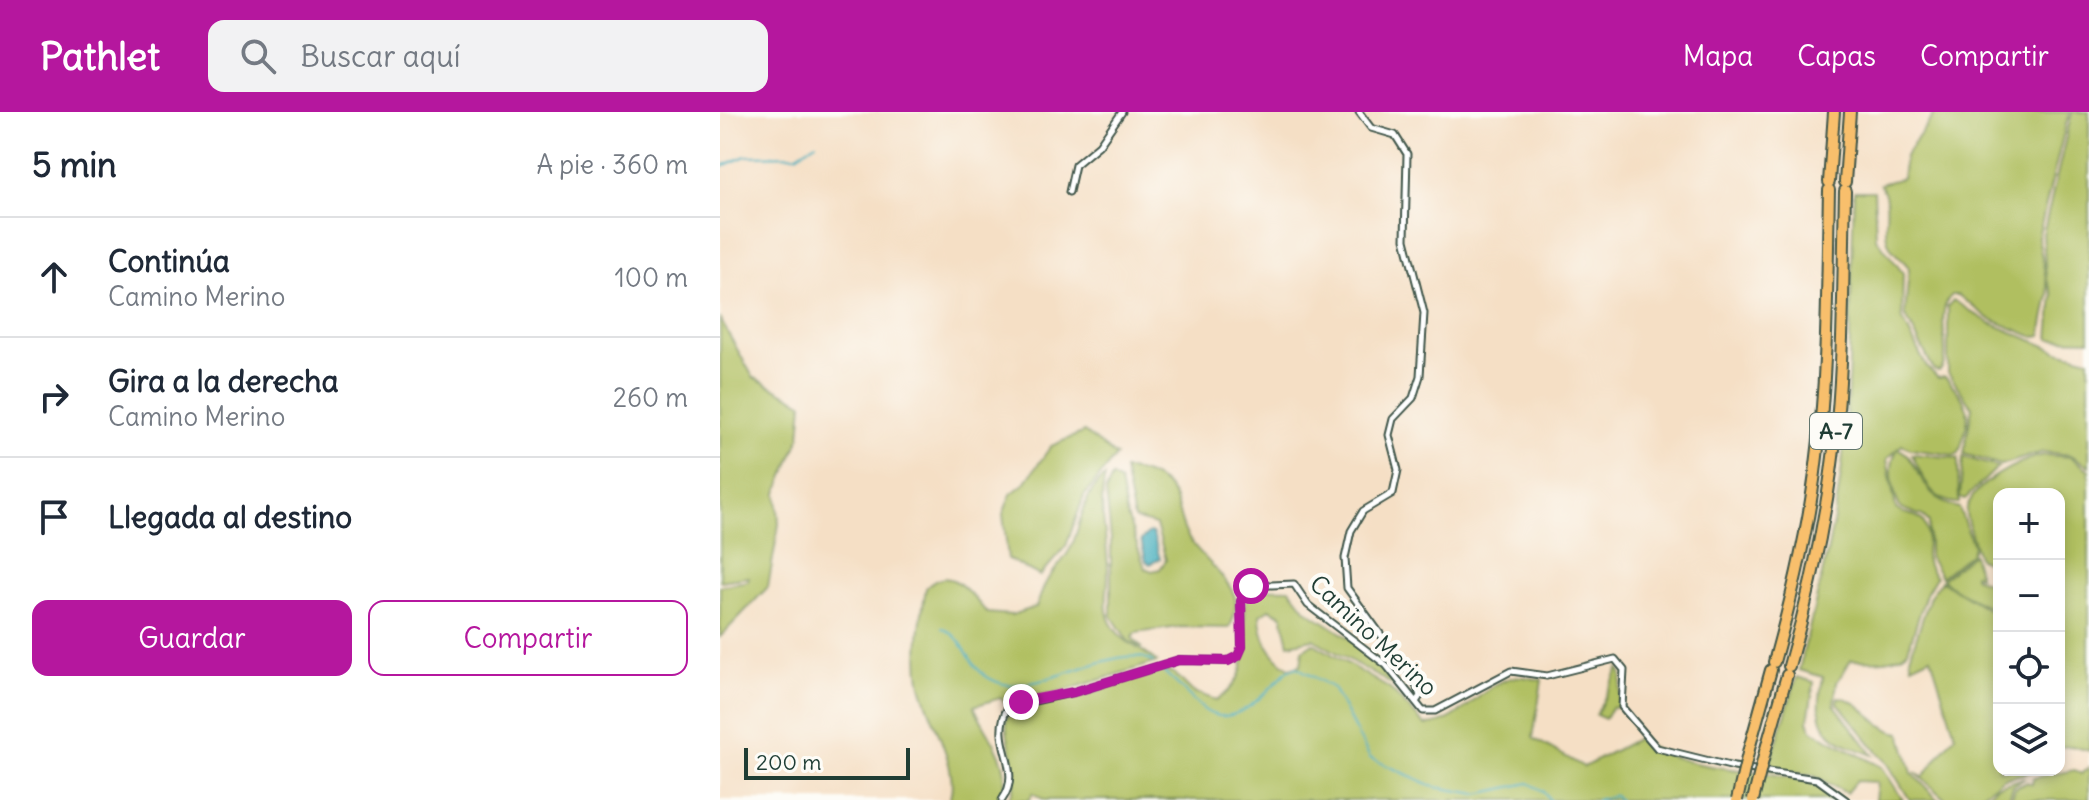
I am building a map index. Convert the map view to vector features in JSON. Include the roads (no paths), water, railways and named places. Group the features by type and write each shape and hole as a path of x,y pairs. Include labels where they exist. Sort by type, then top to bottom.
{"highway":[{"name":"A-7","path":"1737,800 1800,559 1816,465 1825,354 1834,112"},
{"name":"A-7","path":"1753,800 1818,552 1837,420 1850,112"}],"street":[{"path":"1069,192 1075,165 1099,145 1122,112"},
{"path":"1359,112 1371,128 1395,135 1407,154 1405,239 1424,313 1420,376 1413,398 1393,419 1389,435 1398,470 1393,493 1363,511 1351,531 1345,558 1347,588 1415,682 1420,696 1416,702"},
{"name":"Camino Merino","path":"1002,800 1010,788 1011,772 1000,736 1001,721 1008,707 1074,692 1179,660 1228,661 1238,656 1242,647 1241,601 1251,586 1294,584 1308,605 1386,665 1423,711 1435,711 1511,671 1547,676 1615,659 1624,670 1622,707 1657,748 1734,767 1817,779 1846,800"}],"water":[{"path":"1149,533 1153,534 1160,559 1150,564 1146,561 1141,540"}],"waterway":[{"path":"720,167 746,156 797,155 816,143"},
{"path":"942,628 958,640 982,673 1004,684 1040,681 1123,657 1140,657 1153,662"},
{"path":"1161,670 1203,709 1226,716 1249,706 1287,671 1297,667 1333,688 1370,758 1435,787 1478,794 1529,783 1543,791 1550,800"},
{"path":"1597,800 1614,795 1619,800"}]}
